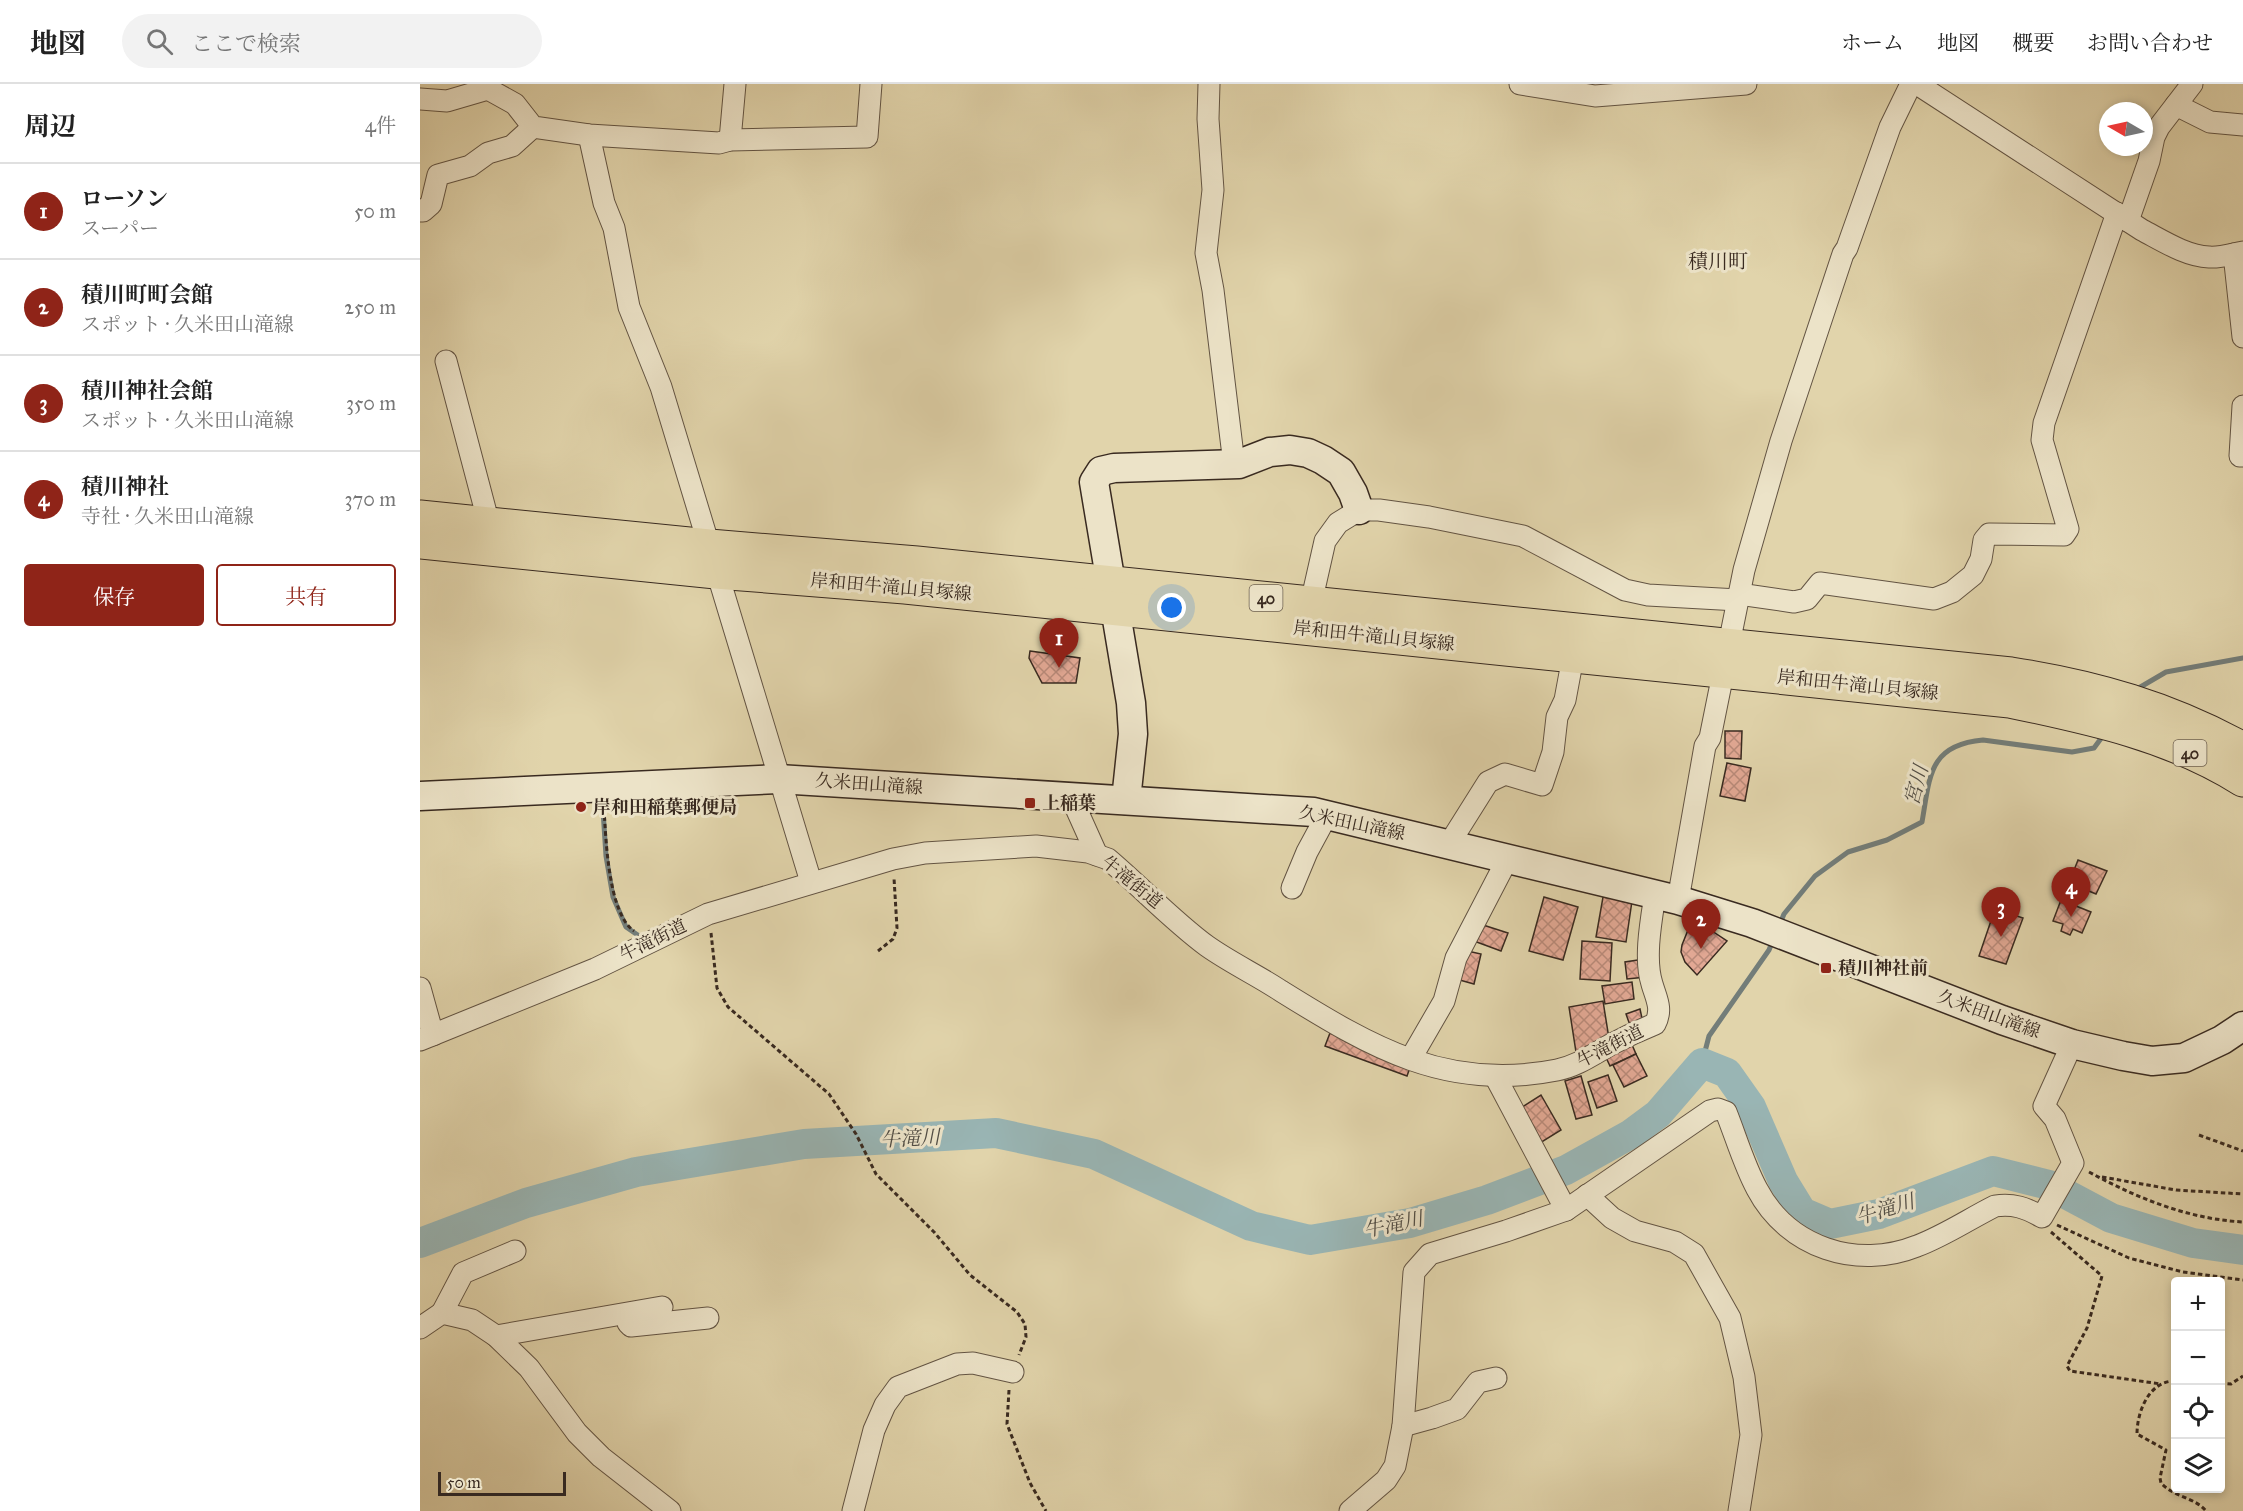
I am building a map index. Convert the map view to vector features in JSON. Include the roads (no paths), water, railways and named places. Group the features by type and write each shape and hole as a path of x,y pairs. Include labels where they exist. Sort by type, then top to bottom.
{"main road":[{"name":"岸和田牛滝山貝塚線","path":"420,517 489,524 713,559"},
{"name":"岸和田牛滝山貝塚線","path":"420,542 713,559 905,562 1112,595 1573,657 1727,658"},
{"name":"岸和田牛滝山貝塚線","path":"1112,595 1311,603 1727,658 2010,701 2099,705 2166,712 2243,749"},
{"name":"岸和田牛滝山貝塚線","path":"2099,705 2135,730 2227,770 2243,780"}],"street":[{"path":"730,140 735,84"},
{"path":"420,211 423,212 430,204 438,175 470,166 488,153 512,146 533,128 589,135 719,143 730,140 867,137 871,84"},
{"path":"1209,84 1208,120 1214,190 1206,253 1214,290 1234,464"},
{"path":"1520,84 1595,96 1746,84"},
{"path":"1666,898 1705,746 1710,738 1744,570 1781,441 1843,254 1890,127 1911,84"},
{"path":"1917,84 2163,241 2192,254 2210,257 2239,253 2243,337"},
{"path":"1311,603 1325,541 1338,523 1359,510 1379,510 1429,517 1523,536 1625,590 1648,595 1739,597 1794,602 1807,599 1820,583 1934,599 1952,592 1973,575 1981,559 1984,540 1989,534 2064,536 2068,529 2042,440 2044,423 2123,217 2149,161 2154,137 2192,84"},
{"path":"420,99 447,101 487,87 517,94 533,128"},
{"path":"2176,105 2210,122 2243,125"},
{"path":"589,135 604,202 614,228 629,308 660,387 811,882"},
{"path":"446,361 489,524"},
{"path":"2243,406 2240,456 2243,456"},
{"path":"1126,800 1133,734 1131,702 1094,482 1101,471 1114,468 1234,464 1270,452 1290,450 1308,453 1341,472 1353,493 1359,510"},
{"path":"1449,844 1488,782 1505,774 1542,785 1553,752 1557,717 1565,700 1573,657"},
{"name":"久米田山滝線","path":"420,796 778,779 1314,812 1666,898 1752,923 2072,1044 2152,1061 2184,1058 2222,1040 2243,1026"},
{"path":"1071,797 1097,855"},
{"path":"1293,888 1307,852 1327,815"},
{"name":"牛滝街道","path":"427,1037 595,969 708,914 893,859 925,854 1036,846 1067,848 1108,859 1207,945 1351,1034 1379,1048 1448,1071 1475,1076 1495,1077 1559,1070 1579,1064 1625,1037 1655,1023 1659,1015 1658,1001 1651,981 1650,924 1666,898"},
{"path":"1411,1058 1444,1001 1456,958 1508,858"},
{"path":"420,988 427,1037"},
{"path":"1350,1511 1386,1480 1395,1466 1403,1426 1414,1272 1430,1254 1506,1231 1566,1209 1710,1111 1718,1109 1726,1112 1757,1189 1768,1206 1806,1241 1828,1251 1852,1256 1899,1252 1919,1246 1995,1206 2007,1204 2026,1208 2042,1217 2073,1163 2055,1119 2044,1106 2072,1044"},
{"path":"1495,1077 1566,1209"},
{"path":"1587,1195 1612,1218 1635,1231 1675,1242 1694,1254 1730,1318 1744,1377 1751,1435 1739,1511"},
{"path":"420,1328 442,1313 463,1273 515,1251"},
{"path":"496,1335 662,1307"},
{"path":"442,1313 472,1320 496,1335 529,1368 577,1433 609,1463 670,1511"},
{"path":"618,1314 631,1326 708,1318"},
{"path":"853,1511 874,1430 885,1405 897,1387 957,1364 973,1363 1013,1372"},
{"path":"1403,1426 1432,1419 1457,1409 1478,1382 1496,1378"}],"waterway":[{"name":"宮川","path":"2137,689 2166,672 2243,658"},
{"name":"宮川","path":"1779,926 1784,914 1815,876 1848,852 1887,840 1922,822 1930,778 1942,756 1951,749 1965,743 1983,740 2072,752 2094,748 2105,733"},
{"path":"602,795 606,856 613,897 626,927 645,940"},
{"name":"宮川","path":"1702,1063 1709,1036 1769,950 1773,940"},
{"name":"牛滝川","path":"420,1243 526,1203 636,1172 804,1144 996,1133 1094,1154 1251,1226 1310,1240 1410,1223 1487,1200 1566,1170 1631,1134 1658,1114 1702,1063 1727,1073 1751,1107 1783,1181 1802,1212 1830,1224 1879,1214 1993,1171 2049,1185 2111,1218 2193,1243 2243,1250"}],"place":[{"name":"ローソン","path":"1059,668"},
{"name":"上稲葉","path":"1030,803"},
{"name":"岸和田稲葉郵便局","path":"581,807"},
{"name":"積川神社","path":"2071,917"},
{"name":"積川神社会館","path":"2001,937"},
{"name":"積川町町会館","path":"1701,949"},
{"name":"積川神社前","path":"1826,968"}],"district":[{"name":"積川町","path":"1718,261"}]}
